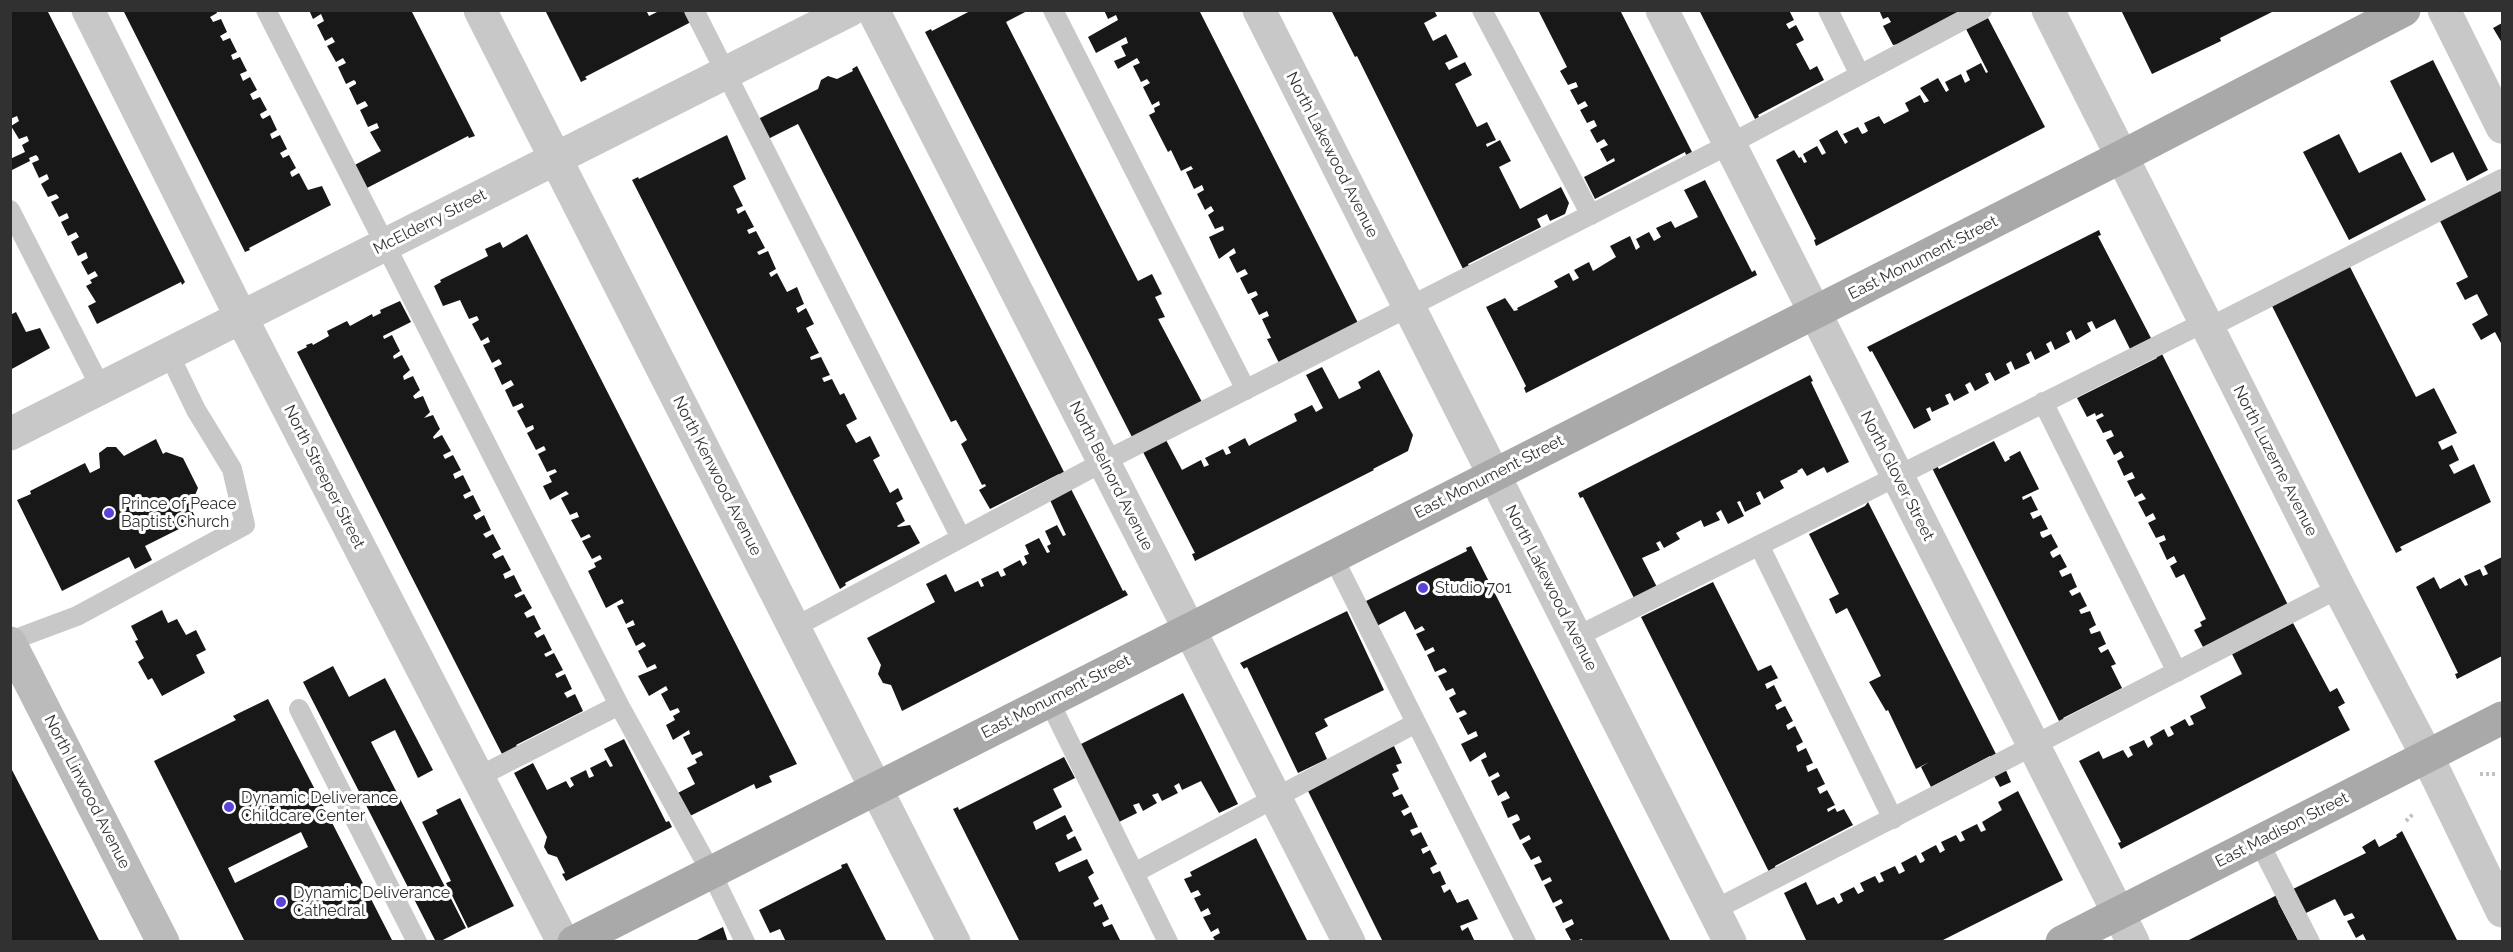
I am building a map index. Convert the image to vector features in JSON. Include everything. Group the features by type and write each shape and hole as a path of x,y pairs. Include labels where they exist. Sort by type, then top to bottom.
{"main road":[{"name":"East Monument Street","path":"574,942 2121,157 2404,10"},
{"name":"East Madison Street","path":"2062,942 2502,718"}],"street":[{"name":"North Streeper Street","path":"88,10 241,317 563,942"},
{"name":"North Kenwood Avenue","path":"480,10 954,942"},
{"name":"McElderry Street","path":"10,434 850,10"},
{"name":"North Belnord Avenue","path":"873,10 1349,942"},
{"name":"North Glover Street","path":"1662,10 2133,942"},
{"name":"North Luzerne Avenue","path":"2048,10 2339,588 2427,756 2502,911"},
{"path":"2444,10 2502,127"},
{"name":"North Lakewood Avenue","path":"1265,13 1409,307 1730,942"},
{"name":"North Linwood Avenue","path":"10,642 163,942"}],"lane":[{"path":"266,10 619,705 711,872 745,942"},
{"path":"694,10 961,538"},
{"path":"1053,10 1246,390"},
{"path":"1482,10 1591,215"},
{"path":"1828,10 1860,75"},
{"path":"793,628 1103,462 1730,144 1982,10"},
{"path":"1576,637 2043,402 2206,325 2502,179"},
{"path":"10,210 101,388"},
{"path":"10,642 77,616 245,525 232,469 196,410 169,354"},
{"path":"2043,402 2177,672"},
{"path":"1759,545 1893,819"},
{"path":"1333,557 1526,942"},
{"path":"1714,910 2339,588"},
{"path":"1049,701 1168,942"},
{"path":"478,777 619,705"},
{"path":"299,709 417,942"},
{"path":"1134,873 1416,723"},
{"path":"2259,842 2310,942"}],"path":[{"path":"2480,774 2495,774 2483,766"},
{"path":"2405,809 2406,821 2414,812"}],"building":[{"path":"10,10 47,10 185,282 97,324 88,306 96,302 86,286 92,283 90,280 98,276 95,271 88,275 81,262 88,258 86,252 78,256 71,242 79,237 76,232 68,236 61,222 69,218 67,213 59,217 51,202 59,198 58,196 56,194 48,197 41,184 49,179 47,174 39,178 32,163 39,160 38,157 36,155 29,158 30,161 10,171 10,159 25,152 22,145 29,141 27,136 19,139 11,126 19,121 17,116 10,119"},
{"path":"123,10 216,10 217,13 210,17 213,22 221,19 227,32 220,36 223,41 230,38 237,52 231,55 233,60 240,57 247,71 240,74 243,81 250,77 257,90 250,94 253,100 260,97 267,110 260,114 261,117 263,119 270,115 277,130 270,134 272,139 280,135 287,149 280,153 283,158 289,155 296,168 290,172 292,177 299,173 308,190 322,186 331,205 245,252"},
{"path":"309,10 411,10 475,136 469,138 468,136 363,190 351,167 381,151 370,132 379,128 377,123 368,127 360,110 368,106 365,101 357,105 349,88 356,82 354,80 346,84 338,67 346,63 343,58 336,62 327,46 335,42 332,37 325,41 317,25 324,21 321,14 313,19"},
{"path":"545,10 646,10 649,16 661,10 684,10 691,22 585,77 587,79 581,82"},
{"path":"972,10 1029,10 1006,22 1138,281 1152,274 1162,294 1155,297 1165,317 1158,319 1202,402 1133,439 925,32 931,29 932,31"},
{"path":"1104,10 1199,10 1359,325 1279,363 1267,339 1271,338 1262,319 1269,316 1267,311 1259,315 1251,299 1258,295 1256,291 1248,294 1240,278 1248,274 1245,269 1237,273 1229,257 1236,253 1234,248 1219,259 1209,237 1224,230 1223,226 1215,229 1208,215 1214,211 1211,206 1205,210 1197,194 1204,190 1202,185 1194,189 1186,172 1193,169 1191,166 1181,171 1171,150 1168,152 1149,115 1155,112 1154,108 1160,105 1159,101 1152,105 1143,87 1150,83 1147,79 1141,82 1133,66 1140,63 1137,58 1118,69 1114,61 1126,56 1121,46 1128,43 1126,37 1096,53 1088,37 1118,20 1116,15 1108,19"},
{"path":"1331,10 1434,10 1437,16 1424,23 1433,41 1446,34 1458,57 1445,63 1449,70 1465,62 1472,75 1455,84 1477,127 1487,122 1496,140 1486,144 1487,147 1500,140 1511,161 1499,167 1520,209 1561,187 1569,203 1565,214 1550,221 1547,214 1537,219 1541,227 1468,264 1469,266 1463,269 1357,56 1355,57"},
{"path":"1538,10 1620,10 1692,152 1686,155 1685,152 1595,199 1584,177 1615,161 1614,158 1607,162 1600,149 1608,145 1604,139 1597,143 1590,130 1597,126 1594,120 1587,123 1580,110 1588,106 1585,101 1578,105 1570,90 1578,87 1576,82 1568,85 1560,71 1567,67"},
{"path":"1699,10 1789,10 1794,20 1786,24 1789,29 1796,25 1804,40 1796,44 1810,70 1817,66 1824,80 1758,115 1759,117 1755,119"},
{"path":"1879,10 1966,10 1901,44 1893,45 1883,26 1891,22 1888,17 1883,19"},
{"path":"2121,10 2276,10 2220,38 2221,41 2152,74"},
{"path":"1988,18 2045,127 1816,246 1814,240 1816,239 1776,160 1794,150 1804,163 1807,162 1803,154 1817,146 1822,155 1826,153 1819,140 1837,130 1845,144 1848,142 1843,134 1858,127 1862,134 1868,131 1864,123 1879,116 1884,124 1909,111 1905,103 1920,95 1924,103 1929,101 1920,88 1938,78 1946,92 1949,90 1945,82 1961,74 1965,83 1970,80 1966,71 1981,63 1986,73 1988,72 1966,29"},
{"path":"2502,23 2502,43 2493,28"},
{"path":"2433,60 2488,170 2467,181 2453,152 2431,163 2390,81"},
{"path":"857,66 1065,474 1060,477 1059,474 990,509 979,490 986,486 982,485 961,444 967,440 956,420 951,422 798,124 768,139 758,119 818,89 821,80 828,76 837,79 853,71 852,69"},
{"path":"2339,134 2359,173 2401,152 2426,200 2349,240 2303,152"},
{"path":"727,135 746,179 733,186 743,206 736,209 738,214 745,210 754,227 747,230 749,234 756,231 765,248 757,252 759,255 768,251 776,269 769,273 771,277 777,273 787,292 797,287 804,304 796,308 798,313 806,308 814,324 806,328 819,353 810,357 811,360 821,357 830,375 822,378 824,382 832,379 840,395 844,393 857,419 846,425 856,443 870,436 880,456 873,460 890,493 898,488 903,499 896,503 905,521 897,526 910,525 920,543 845,583 846,585 840,589 632,180 638,177 639,179"},
{"path":"1705,180 1752,272 1755,270 1757,275 1526,393 1524,388 1526,386 1486,307 1505,298 1514,311 1518,310 1517,308 1558,287 1554,281 1569,273 1573,281 1579,278 1574,270 1589,262 1593,271 1616,257 1610,246 1630,236 1636,250 1640,247 1636,239 1649,232 1654,241 1661,237 1656,228 1671,221 1675,228 1698,217 1684,190"},
{"path":"2497,183 2502,194 2502,345 2495,332 2481,340 2472,324 2488,315 2477,294 2465,300 2456,283 2468,277 2437,215"},
{"path":"2099,230 2101,235 2098,236 2152,340 2131,351 2115,319 2096,329 2092,321 2087,323 2091,331 2076,340 2071,330 2066,333 2070,342 2055,350 2051,341 2046,344 2050,352 2035,360 2031,351 2026,354 2030,363 2015,370 2011,361 2006,364 2010,373 1995,381 1990,372 1985,374 1989,383 1975,391 1970,382 1965,385 1969,393 1954,401 1950,393 1945,395 1949,404 1932,412 1930,407 1926,409 1931,420 1914,429 1872,351 1870,352 1867,347"},
{"path":"527,234 797,764 769,776 772,782 756,789 754,784 684,819 672,796 695,784 687,768 697,763 695,759 703,755 701,751 692,755 683,737 690,734 689,730 673,740 666,725 675,720 673,716 680,712 678,708 670,711 661,694 668,690 666,686 649,696 638,676 657,668 655,664 647,668 638,651 646,646 643,642 636,646 627,628 635,625 633,620 626,624 617,606 624,603 622,599 606,608 588,571 596,567 594,563 602,559 600,555 592,559 582,541 591,537 589,534 581,538 571,520 579,517 577,512 570,515 561,498 569,494 566,491 550,500 543,486 552,482 549,476 557,472 555,469 547,472 538,454 546,450 544,446 536,450 527,433 534,429 533,425 526,428 517,411 524,407 522,403 513,407 505,390 514,385 511,380 502,385 494,368 502,364 499,359 492,363 483,345 490,342 488,337 481,341 472,324 479,320 477,316 469,319 460,300 443,306 434,286 441,282 440,280 488,256 485,249 500,242 503,248"},
{"path":"2347,261 2416,397 2434,388 2457,433 2438,442 2442,450 2452,445 2459,460 2449,465 2454,474 2474,464 2491,502 2400,547 2402,550 2396,553 2268,298"},
{"path":"400,301 411,322 383,336 384,339 392,335 400,351 393,356 394,359 402,355 410,370 403,376 404,380 413,376 420,390 413,396 415,399 423,396 430,412 424,418 433,415 440,429 433,437 434,439 442,435 451,451 443,455 445,459 453,455 461,470 453,474 455,479 463,475 471,491 463,495 465,499 473,495 481,511 473,515 476,520 484,515 491,530 483,534 486,538 493,534 501,549 492,554 495,559 503,555 511,570 503,574 505,579 514,575 522,591 514,595 516,598 524,594 532,608 524,613 527,618 534,615 541,629 534,633 537,638 544,634 552,650 544,654 546,657 554,653 563,670 555,674 557,678 565,674 572,689 564,693 567,698 575,694 583,711 502,754 297,352 307,347 306,345 312,343 313,345 329,336 327,331 347,321 350,326 372,314 373,317 381,313 380,310"},
{"path":"16,312 26,332 40,328 50,348 10,370 10,315"},
{"path":"2161,352 2289,607 2203,647 2194,630 2202,626 2200,622 2206,619 2184,574 2176,578 2170,566 2177,562 2174,556 2167,560 2159,543 2166,540 2164,535 2156,538 2148,523 2156,519 2153,513 2146,517 2138,502 2146,499 2142,493 2135,497 2127,481 2135,478 2132,472 2124,476 2117,461 2124,457 2121,451 2114,455 2106,440 2114,436 2111,430 2103,433 2096,420 2104,416 2102,413 2096,416 2095,413 2087,417 2077,398 2157,358 2155,355"},
{"path":"1322,367 1339,399 1361,388 1358,382 1379,370 1413,435 1408,451 1195,561 1192,554 1195,553 1143,452 1166,440 1182,470 1201,460 1204,467 1209,465 1205,458 1223,449 1226,455 1231,453 1228,447 1245,438 1249,446 1297,421 1294,414 1312,405 1316,412 1323,408 1306,375"},
{"path":"1810,375 1813,381 1811,382 1849,462 1827,473 1824,467 1807,476 1802,468 1780,481 1784,488 1764,499 1760,491 1756,493 1761,504 1745,512 1740,501 1737,502 1744,516 1728,524 1721,510 1716,513 1720,520 1704,527 1701,520 1676,533 1680,539 1664,548 1660,541 1656,543 1660,550 1642,558 1659,591 1636,602 1583,497 1580,498 1578,493"},
{"name":"Prince of Peace Baptist Church","path":"156,439 163,454 166,452 183,458 198,488 190,507 197,520 145,546 152,560 135,569 129,557 62,591 17,500 85,463 90,473 100,468 99,453 107,447 116,447 124,456"},
{"path":"1994,441 2005,462 2020,451 2039,489 2022,497 2023,500 2031,496 2038,510 2030,513 2033,519 2041,515 2048,529 2040,532 2041,536 2043,538 2051,534 2058,547 2050,552 2051,555 2053,558 2060,554 2067,567 2059,571 2062,577 2071,573 2077,587 2069,591 2072,596 2080,592 2087,606 2079,610 2081,614 2090,611 2096,625 2089,629 2091,634 2100,631 2106,644 2098,648 2101,653 2108,649 2116,664 2111,666 2122,688 2063,718 2065,721 2060,723 1932,468 1937,466 1939,469"},
{"path":"1071,489 1123,591 1125,590 1128,595 902,711 891,685 883,683 878,674 881,665 867,638 935,602 926,584 946,574 955,592 978,581 981,587 984,586 981,579 998,571 1001,577 1006,575 1003,569 1020,560 1023,566 1027,563 1024,556 1029,554 1025,545 1039,538 1047,553 1050,552 1047,546 1051,544 1045,531 1057,525 1063,536 1066,535 1050,500"},
{"path":"1868,502 1997,756 1992,759 1990,756 1931,787 1921,767 1929,762 1916,769 1888,710 1886,711 1869,682 1881,676 1847,608 1836,614 1829,599 1839,594 1809,534 1865,506"},
{"path":"1471,546 1671,942 1583,942 1582,939 1572,942 1565,929 1574,924 1572,919 1563,923 1555,907 1563,903 1561,899 1553,903 1544,885 1552,881 1550,877 1542,881 1534,865 1542,862 1539,856 1531,860 1522,844 1531,839 1529,835 1520,840 1512,824 1520,820 1519,817 1517,814 1508,818 1501,802 1510,798 1506,791 1498,796 1491,781 1500,776 1498,772 1489,777 1481,760 1487,757 1485,752 1470,762 1461,744 1478,736 1476,731 1468,735 1459,718 1467,714 1466,712 1464,710 1457,713 1449,698 1456,694 1453,688 1446,691 1438,676 1447,672 1446,670 1444,668 1435,672 1427,655 1435,651 1433,647 1425,651 1416,634 1425,630 1422,626 1415,630 1405,611 1373,628 1360,604 1467,551 1466,548"},
{"path":"2502,557 2502,656 2457,679 2455,674 2458,673 2416,587 2434,577 2440,589 2460,578 2465,586 2468,585 2464,576 2480,569 2483,576 2488,574 2484,566"},
{"path":"1713,582 1758,671 1771,665 1778,678 1765,684 1767,689 1774,685 1782,701 1775,705 1777,710 1785,706 1793,721 1786,725 1788,730 1795,726 1803,742 1796,746 1798,752 1806,748 1813,763 1806,766 1808,772 1817,768 1825,784 1817,788 1820,794 1827,790 1835,805 1827,809 1828,812 1835,808 1837,812 1844,809 1853,825 1775,866 1776,869 1769,872 1641,617"},
{"path":"162,610 168,623 177,619 186,635 196,630 206,650 196,655 205,673 162,696 152,678 148,680 138,662 144,658 135,641 138,640 131,626"},
{"path":"1347,611 1384,690 1324,719 1328,726 1315,733 1327,759 1298,773 1247,667 1244,669 1240,663"},
{"path":"2293,623 2330,692 2337,688 2345,703 2338,707 2350,730 2121,849 2118,843 2121,842 2079,761 2099,751 2103,759 2123,750 2128,758 2133,755 2129,747 2144,740 2148,748 2153,744 2150,737 2164,729 2168,737 2171,736 2174,734 2170,727 2185,719 2189,726 2194,724 2190,716 2206,708 2200,696 2242,674 2232,654"},
{"path":"333,666 349,697 385,678 433,770 418,778 395,730 371,742 466,928 439,942 436,942 303,682"},
{"path":"1183,693 1238,804 1219,813 1201,781 1182,790 1179,783 1174,786 1178,793 1162,801 1158,793 1152,795 1157,803 1143,811 1139,803 1133,805 1137,813 1119,822 1077,746"},
{"path":"268,699 393,942 245,942 154,761 236,720 233,716","holes":["301,832 308,847 235,883 228,868"]},
{"path":"624,739 666,822 669,821 672,827 566,881 562,874 565,873 557,857 548,854 544,847 547,837 514,773 533,763 547,790 566,781 570,788 574,785 570,778 586,770 589,778 594,776 590,768 606,760 610,767 613,766 604,749"},
{"path":"1394,746 1402,763 1396,765 1399,771 1392,774 1399,789 1392,793 1394,797 1402,794 1409,807 1401,811 1404,816 1411,812 1418,827 1410,830 1413,836 1421,832 1428,846 1421,849 1423,854 1430,850 1437,864 1430,868 1433,874 1440,871 1446,884 1441,886 1444,893 1450,889 1457,903 1468,899 1478,919 1460,926 1462,931 1468,927 1475,942 1383,942 1306,787"},
{"path":"1064,757 1075,778 1053,789 1062,807 1033,822 1036,830 1065,815 1073,831 1066,835 1068,840 1075,836 1082,850 1055,863 1059,872 1087,859 1094,873 1088,877 1099,899 1093,903 1095,907 1102,904 1109,919 1102,923 1104,927 1112,924 1121,942 1020,942 953,809 958,807 959,810"},
{"path":"10,766 64,871 100,942 10,942"},
{"path":"2005,768 2011,782 2000,787 1993,774"},
{"path":"2018,791 2063,880 1939,942 1807,942 1784,893 1806,882 1817,905 1834,897 1838,904 1843,901 1840,894 1854,887 1858,894 1864,891 1860,883 1875,876 1879,883 1884,881 1880,873 1895,866 1899,874 1905,871 1901,863 1916,855 1920,863 1923,862 1925,860 1921,853 1936,845 1940,853 1945,850 1941,842 1956,835 1960,842 1965,840 1961,832 1977,824 1981,832 1986,830 1982,822 2002,810 1998,802"},
{"path":"460,798 514,906 468,928 446,883 451,881 422,822 438,814 436,810"},
{"path":"2402,831 2458,942 2362,942 2366,940 2363,934 2356,938 2347,921 2355,918 2352,913 2344,916 2335,899 2306,913 2293,889 2366,853 2362,847 2375,839 2379,847 2397,837 2396,835"},
{"path":"1256,838 1308,942 1216,942 1213,937 1220,933 1218,928 1211,932 1203,917 1211,914 1208,908 1201,912 1194,898 1201,895 1198,890 1191,893 1184,879 1192,876 1190,872"},
{"path":"847,863 887,942 786,942 780,929 770,933 759,910 842,868 841,865"},
{"path":"2277,895 2281,901 2278,902 2299,942 2185,942"},
{"path":"723,927 728,942 693,942"}],"place":[{"name":"Prince of Peace Baptist Church","path":"109,513"},
{"name":"Studio 701","path":"1423,588"},
{"name":"Dynamic Deliverance Childcare Center","path":"229,807"},
{"name":"Dynamic Deliverance Cathedral","path":"281,902"}]}
